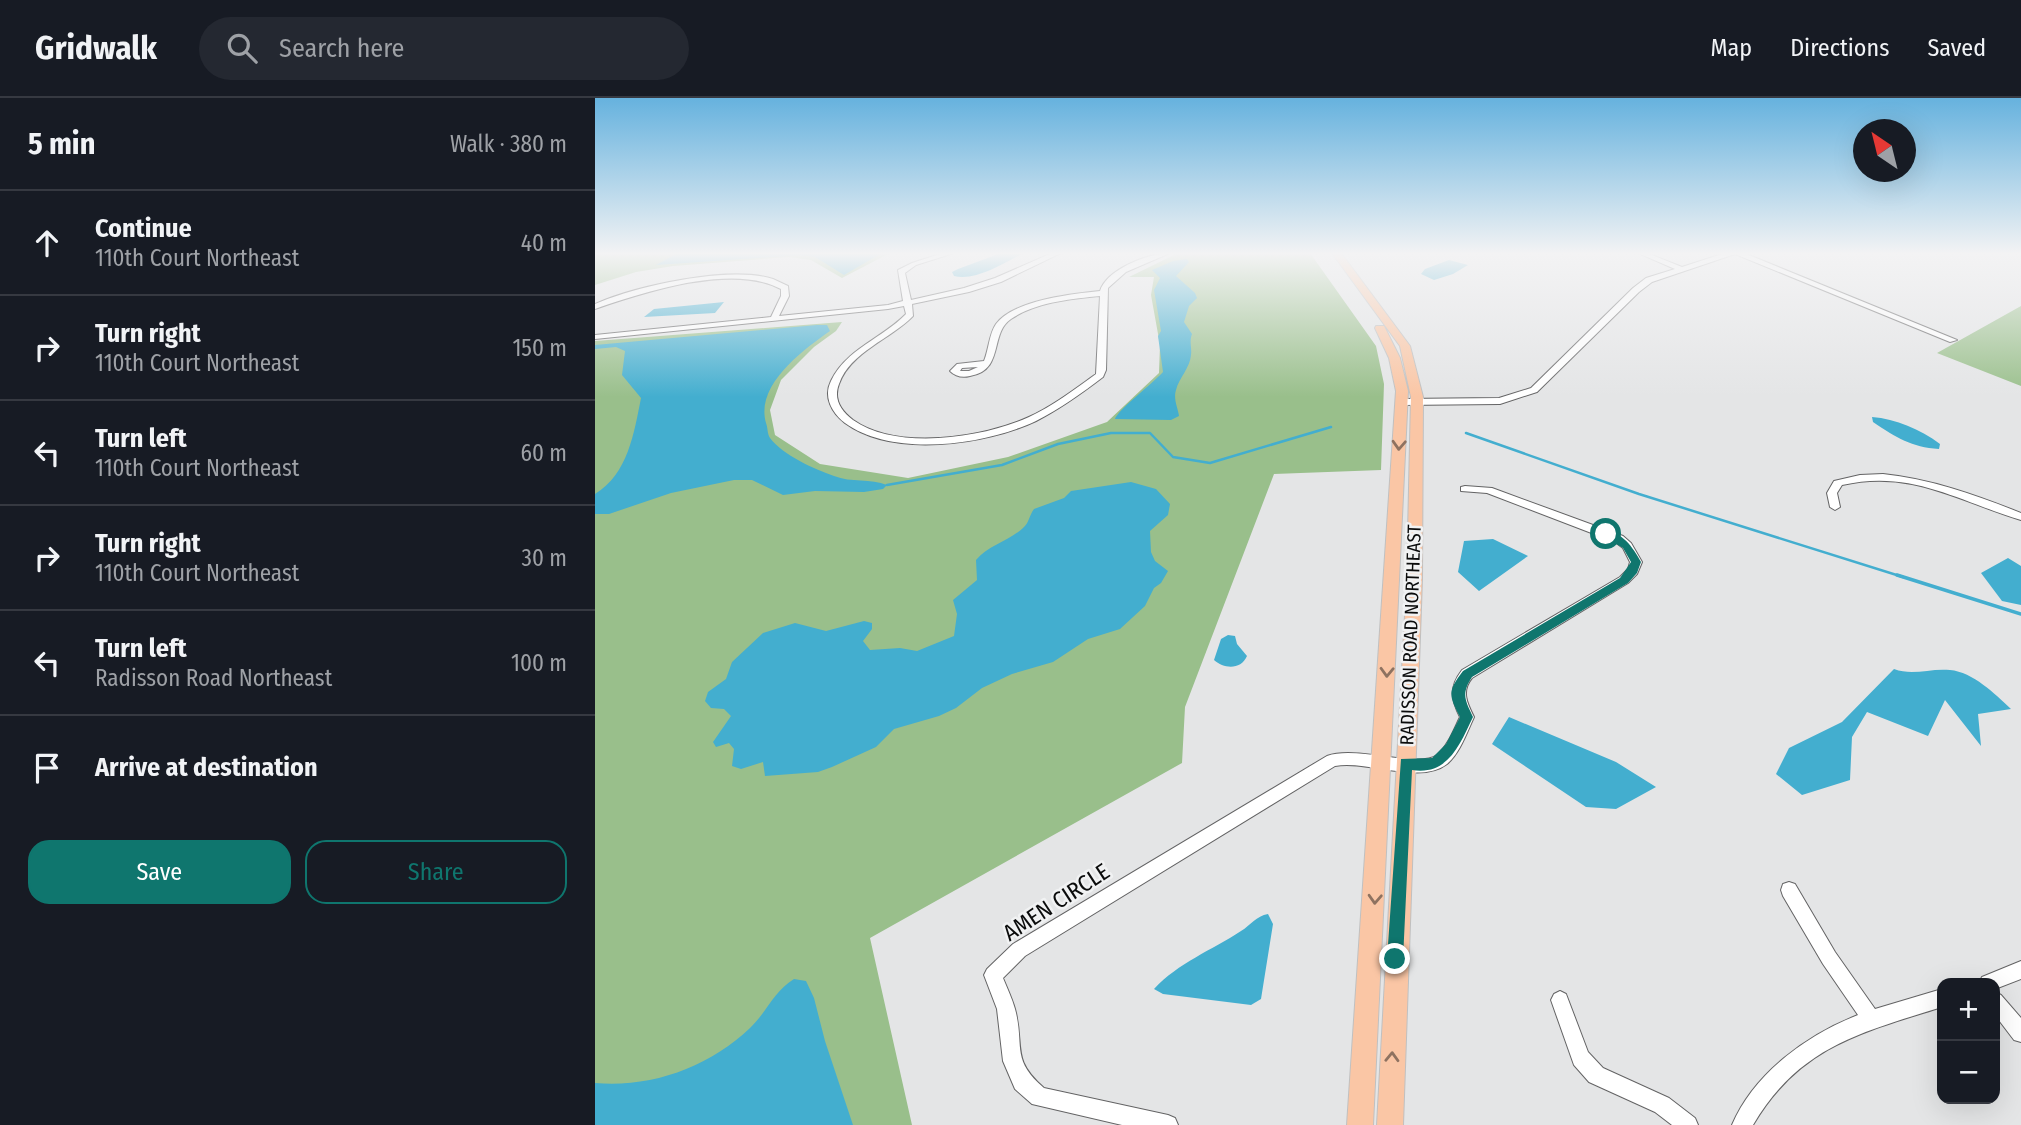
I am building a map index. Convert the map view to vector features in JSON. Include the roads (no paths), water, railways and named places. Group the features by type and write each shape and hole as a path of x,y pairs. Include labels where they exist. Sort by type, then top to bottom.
{"main road":[{"name":"RADISSON ROAD NORTHEAST","path":"1359,301 1390,344 1409,402 1411,687 1394,762 1360,1125"},
{"name":"RADISSON ROAD NORTHEAST","path":"1372,301 1405,346 1411,363 1394,762 1395,959 1390,1125"}],"street":[{"path":"775,317 783,301"},
{"path":"595,336 909,301 910,314 904,321 845,366 836,380 833,401 838,412 857,427 902,440 930,441 956,439 1023,423 1066,400 1100,375 1104,345 1104,301"},
{"path":"987,363 998,328 1010,317 1051,301"},
{"path":"1409,402 1500,401 1534,390 1625,301"},
{"path":"1857,301 1954,340"},
{"path":"1835,507 1832,493 1838,483 1866,476 1886,477 1943,490 2021,517"},
{"path":"1394,762 1421,766 1436,763 1451,748 1467,717 1458,700 1457,689 1467,674 1624,580 1633,571 1636,562 1627,546 1606,534 1488,490 1465,489"},
{"name":"AMEN CIRCLE","path":"1168,1125 1039,1097 1022,1082 1011,1061 1006,1009 993,975 1019,950 1320,766 1341,757 1394,762"},
{"path":"1789,890 1829,958 1872,1020"},
{"path":"2000,978 2021,970"},
{"path":"1560,1000 1581,1058 1596,1075 1662,1105 1688,1125"},
{"path":"1742,1125 1766,1090 1790,1065 1842,1030 1937,1000"},
{"path":"2000,1008 2021,1033"}],"water":[{"path":"1156,301 1194,301 1189,306 1184,322 1192,334 1189,364 1175,393 1179,416 1171,420 1115,419 1163,372 1158,336 1161,331"},
{"path":"724,302 715,313 644,317 654,309"},
{"path":"827,325 830,331 795,358 774,382 768,395 764,409 769,436 791,456 808,465 841,478 887,485 883,489 783,495 752,480 734,480 671,493 609,514 595,514 595,494 615,475 628,452 641,398 622,375 625,351 616,347 595,349 595,345"},
{"path":"1872,417 1899,422 1916,429 1940,444 1939,449 1905,441 1873,422"},
{"path":"1131,482 1156,489 1170,504 1168,515 1150,531 1151,552 1155,561 1168,571 1161,583 1154,588 1145,606 1120,629 1088,639 1053,662 1012,674 982,688 956,708 939,716 894,729 876,747 818,772 765,776 763,762 741,769 732,766 734,749 729,743 716,747 713,742 731,716 724,709 711,708 705,701 708,692 726,679 732,662 763,633 795,623 826,631 864,621 872,623 872,629 863,641 870,650 900,648 917,651 954,636 957,614 953,600 977,580 976,560 981,555 1023,528 1034,509 1064,498 1071,491"},
{"path":"1493,539 1528,556 1479,591 1458,572 1464,541"},
{"path":"2008,558 2021,566 2021,605 2002,601 1981,573"},
{"path":"1228,635 1235,636 1237,644 1247,656 1237,666 1227,666 1214,660 1221,639"},
{"path":"1894,669 1908,672 1959,672 1983,685 2011,709 1978,714 1981,746 1945,700 1928,736 1867,712 1852,737 1850,780 1802,795 1776,774 1789,748 1842,722"},
{"path":"1509,717 1616,762 1656,787 1616,809 1586,807 1492,744"},
{"path":"1268,914 1273,924 1261,999 1251,1005 1163,994 1154,989 1184,964"},
{"path":"794,979 806,981 814,998 825,1041 853,1125 595,1125 595,1083 637,1082 658,1078 698,1064 717,1054 750,1028 781,990"}],"waterway":[{"path":"887,485 1002,465 1058,444 1111,433 1150,433 1173,457 1210,463 1331,427"},
{"path":"1466,433 1639,494 1903,577"},
{"path":"1897,575 2021,614"}]}
